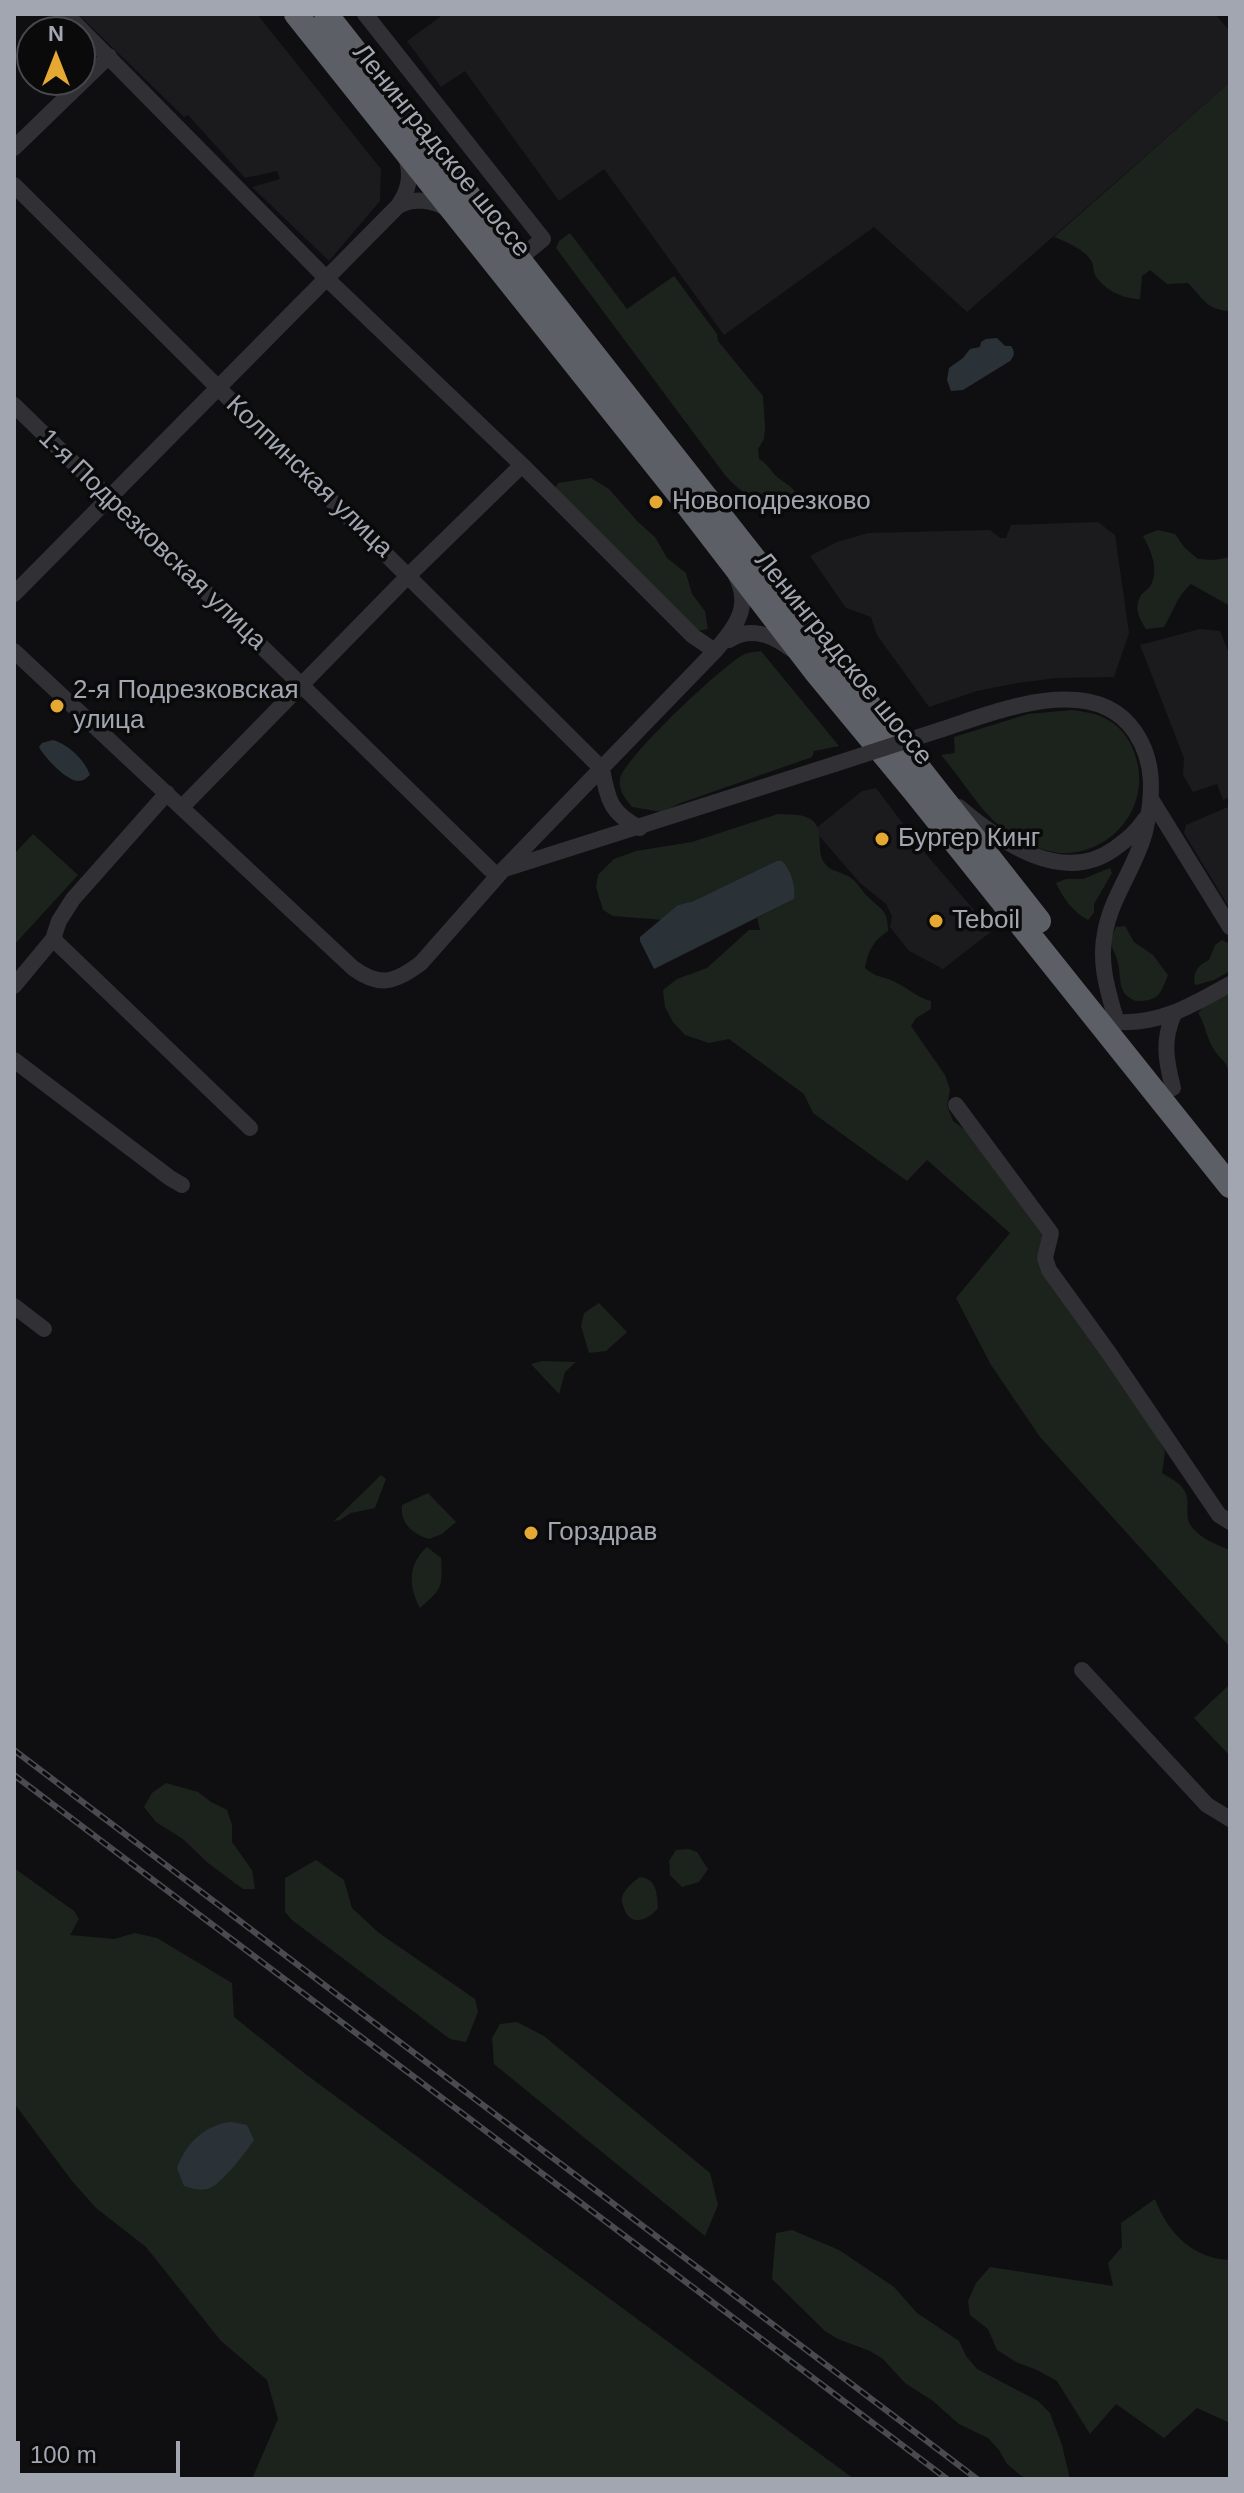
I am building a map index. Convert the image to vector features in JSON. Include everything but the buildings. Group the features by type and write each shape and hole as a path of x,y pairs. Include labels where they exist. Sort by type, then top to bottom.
{"highway":[{"name":"Ленинградское шоссе","path":"296,14 678,493 815,671 1230,1186"},
{"name":"Ленинградское шоссе","path":"326,14 520,258 703,496 1230,1159"}],"street":[{"path":"66,14 326,278 522,465 693,636 715,651"},
{"path":"365,14 543,239 520,258"},
{"path":"14,148 109,56"},
{"path":"14,594 398,206 406,193 410,176 398,142"},
{"name":"Колпинская улица","path":"14,185 602,769"},
{"path":"398,206 412,200 424,201 446,207 457,216"},
{"name":"1-я Подрезковская улица","path":"14,405 300,686 500,873"},
{"path":"182,807 409,575 522,465"},
{"path":"14,651 364,976 385,981 407,973 421,963 500,873 735,628 742,609 740,584 726,557"},
{"path":"715,651 740,633 761,633 787,645 815,671"},
{"path":"500,873 995,712 1043,701 1080,700 1112,710 1129,723 1140,739 1150,770 1150,805 1140,846 1113,906 1105,933 1104,978 1117,1019 1141,1022 1174,1014 1230,984"},
{"path":"602,769 611,805 628,822 640,828"},
{"path":"926,778 995,836 1033,856 1048,860 1080,861 1109,853 1141,825 1150,805"},
{"path":"14,986 53,939 59,921 73,899 167,793"},
{"path":"1150,805 1230,927"},
{"path":"53,939 250,1128"},
{"path":"1173,1088 1165,1049 1168,1026 1174,1014"},
{"path":"14,1060 182,1185"},
{"path":"956,1105 1051,1233 1045,1258 1049,1270 1219,1515 1230,1522"},
{"path":"14,1306 44,1329"},
{"path":"1082,1670 1207,1805 1230,1819"}],"shaded area":[{"path":"78,14 257,14 381,169 380,201 329,261 252,187 280,179 277,171 245,178 188,115 184,117 96,31 96,16"},
{"path":"444,14 1215,14 1230,31 1230,82 967,312 874,227 724,335 604,169 559,201 465,71 441,87 407,41"},
{"path":"1230,82 1230,311 1210,306 1188,283 1167,284 1150,270 1142,276 1140,299 1114,293 1099,280 1085,254 1054,237"},
{"path":"570,233 627,309 674,276 717,334 718,341 763,396 765,428 764,439 758,449 759,459 795,491 794,506 775,507 756,501 725,475 556,248 559,241"},
{"path":"997,338 1005,346 1011,346 1014,354 1010,361 963,390 951,391 947,380 949,368 970,349 980,347 981,342"},
{"path":"591,478 609,489 655,537 667,558 686,573 692,594 705,611 708,629 697,631 555,488 558,483"},
{"path":"1098,522 1115,535 1129,633 1114,677 1057,678 1017,683 977,691 929,707 877,635 871,617 846,608 810,556 837,542 868,533 990,530 1000,538 1006,538 1011,525"},
{"path":"1158,530 1175,534 1198,559 1230,557 1230,606 1191,584 1164,627 1146,629 1137,607 1142,594 1151,585 1154,566 1143,536"},
{"path":"1200,629 1220,631 1230,656 1230,797 1223,800 1217,784 1193,792 1183,775 1184,758 1140,645"},
{"path":"761,651 839,746 814,751 812,757 662,812 632,807 621,791 620,779 638,752 715,676 743,655"},
{"path":"1073,710 1104,718 1126,736 1136,758 1138,793 1132,810 1111,836 1096,846 1061,853 1029,844 1000,826 941,755 955,753 954,737 1028,714"},
{"path":"53,740 76,754 90,775 83,780 73,780 56,768 39,747"},
{"path":"876,788 926,854 992,931 943,969 909,951 890,927 892,916 886,904 860,883 814,830 862,791"},
{"path":"1230,806 1230,909 1184,833 1186,825"},
{"path":"778,814 801,816 813,821 819,831 824,862 853,880 885,914 888,931 872,947 865,968 931,1001 931,1009 916,1018 911,1026 945,1075 950,1090 947,1106 953,1121 975,1137 1040,1228 1044,1242 1039,1257 1129,1389 1165,1451 1162,1473 1184,1490 1191,1526 1203,1538 1230,1550 1230,1647 1040,1437 991,1365 956,1298 1010,1233 927,1160 907,1181 813,1113 804,1094 729,1039 709,1043 685,1035 673,1022 665,1007 663,990 677,979 707,968 749,930 760,930 757,918 794,899 694,901 678,905 664,920 613,916 603,910 596,887 598,875 614,859 636,851 692,842"},
{"path":"33,834 78,875 14,945 14,854"},
{"path":"782,861 790,874 794,899 654,969 640,937 678,905 694,901"},
{"path":"1110,868 1112,873 1088,920 1069,904 1056,883 1066,879 1083,879"},
{"path":"1125,926 1134,942 1153,955 1168,975 1161,992 1150,1000 1136,1001 1126,995 1122,988 1118,961 1110,942 1116,927"},
{"path":"1222,940 1230,944 1230,971 1196,985 1197,969 1209,960 1215,945"},
{"path":"1230,993 1230,1080 1227,1065 1212,1046 1198,1013 1210,999"},
{"path":"599,1303 627,1332 606,1351 589,1353 581,1326 584,1313"},
{"path":"542,1361 576,1362 565,1372 559,1394 531,1364"},
{"path":"381,1475 386,1479 375,1508 351,1513 334,1521"},
{"path":"428,1493 456,1522 442,1534 429,1539 405,1523 402,1512 402,1505"},
{"path":"427,1547 441,1558 442,1576 439,1588 420,1608 413,1592 412,1576 416,1561"},
{"path":"1230,1684 1230,1756 1194,1718"},
{"path":"166,1783 198,1792 227,1810 232,1825 232,1842 252,1870 255,1889 243,1889 208,1863 183,1839 156,1822 144,1807 152,1793"},
{"path":"676,1850 697,1852 708,1869 699,1882 682,1887 670,1875 669,1861"},
{"path":"316,1860 344,1880 352,1908 379,1933 475,1999 478,2012 466,2042 450,2039 285,1912 285,1878"},
{"path":"14,1868 74,1911 79,1919 70,1935 114,1939 135,1933 157,1938 232,1983 234,2017 308,2076 854,2479 252,2479 278,2419 267,2380 221,2341 146,2247 96,2208 14,2103"},
{"path":"640,1877 653,1884 658,1908 646,1918 637,1920 628,1916 622,1899 627,1889"},
{"path":"517,2022 544,2036 710,2173 718,2205 705,2236 494,2064 492,2038 500,2024"},
{"path":"232,2122 247,2125 254,2140 245,2152 227,2174 210,2188 184,2186 177,2168 192,2143 206,2131"},
{"path":"1155,2199 1174,2233 1183,2242 1204,2255 1230,2260 1230,2423 1197,2408 1164,2438 1116,2404 1090,2434 1057,2381 997,2350 988,2329 970,2315 968,2301 976,2283 990,2267 1113,2286 1108,2263 1122,2247 1121,2223"},
{"path":"792,2230 839,2250 894,2287 917,2313 959,2341 977,2369 1038,2401 1050,2413 1070,2479 1028,2479 1020,2475 1007,2464 988,2438 959,2424 933,2401 905,2383 883,2359 825,2331 772,2279 776,2233"}],"railway":[{"path":"14,1750 977,2479"},
{"path":"14,1775 947,2479"}],"place":[{"name":"Новоподрезково","path":"656,502"},
{"name":"2-я Подрезковская улица","path":"57,706"},
{"name":"Бургер Кинг","path":"882,839"},
{"name":"Teboil","path":"936,921"},
{"name":"Горздрав","path":"531,1533"}]}
